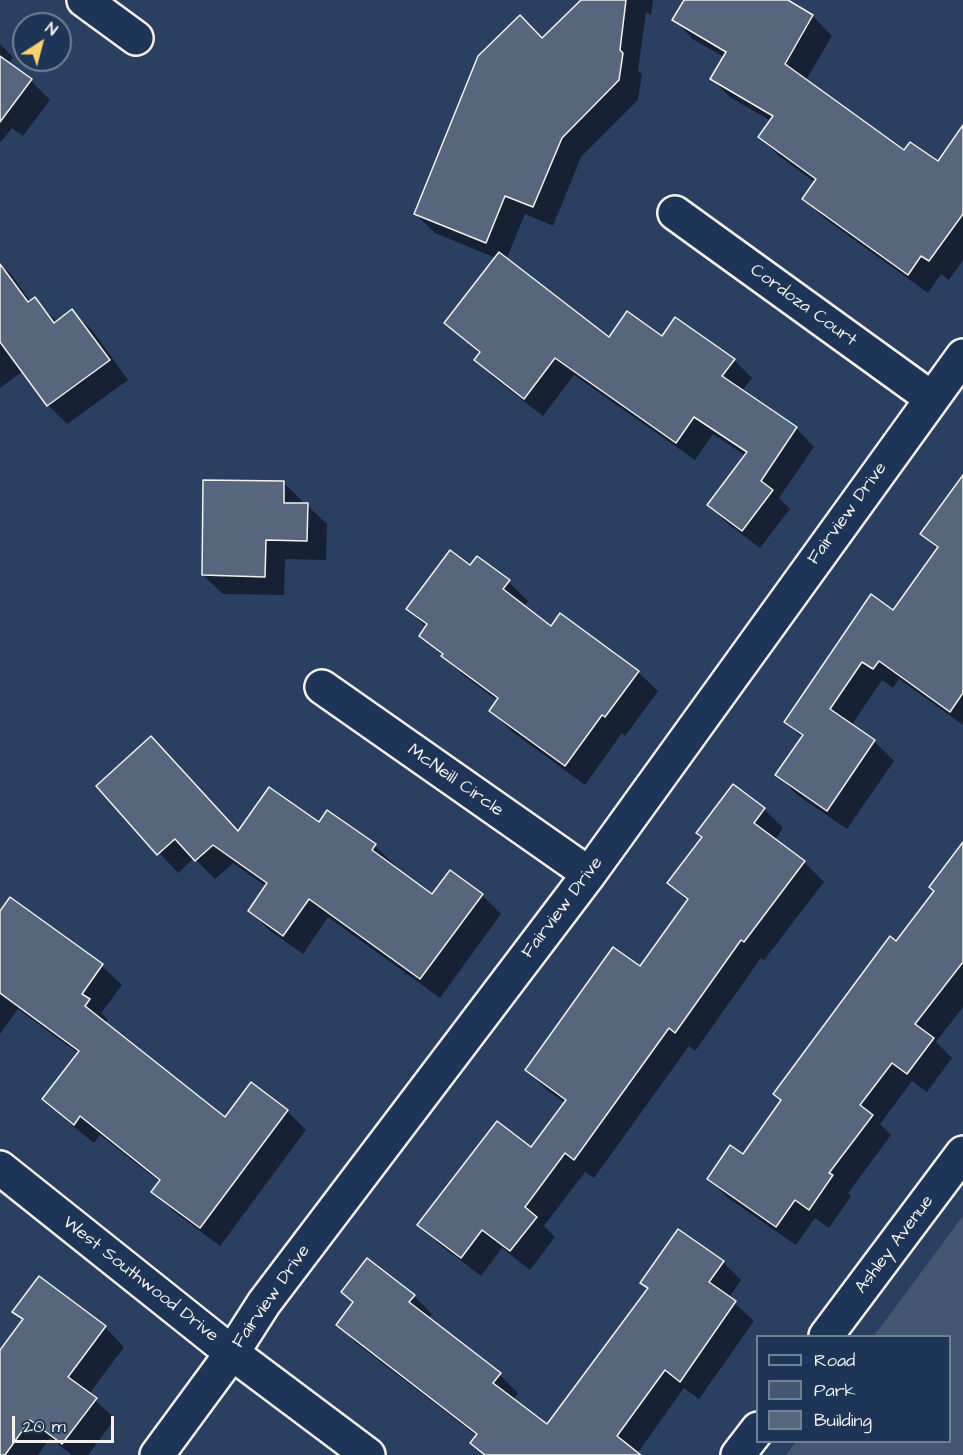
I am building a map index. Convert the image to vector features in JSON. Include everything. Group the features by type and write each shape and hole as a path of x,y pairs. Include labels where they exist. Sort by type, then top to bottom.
{"street":[{"path":"84,0 136,38"},
{"name":"Cordoza Court","path":"675,213 931,398"},
{"name":"Fairview Drive","path":"157,1455 232,1353 264,1304 589,874 963,356"},
{"name":"McNeill Circle","path":"322,687 589,874"},
{"name":"Ashley Avenue","path":"827,1335 963,1153"},
{"name":"West Southwood Drive","path":"0,1168 232,1353 368,1455"},
{"path":"738,1455 756,1432"}],"green space":[{"path":"963,1216 963,1455 786,1455 795,1443 951,1443 951,1335 875,1335"}],"building":[{"path":"581,0 626,0 619,80 562,138 533,207 505,196 486,243 414,214 478,56 520,15 542,38"},
{"path":"684,0 788,0 813,15 785,64 904,150 910,142 938,161 963,125 963,214 929,261 921,256 908,275 802,199 816,179 758,137 773,116 710,79 726,52 672,20"},
{"path":"0,56 12,65 12,72 22,72 32,79 0,122"},
{"path":"499,252 609,337 627,311 662,336 675,317 735,359 722,376 797,427 761,481 773,490 742,531 707,505 747,452 694,417 676,443 555,358 524,399 474,360 480,352 444,323"},
{"path":"0,264 28,302 35,297 54,323 72,309 110,360 47,406 0,342"},
{"path":"963,475 963,693 950,712 879,661 873,669 862,662 830,709 875,740 827,811 775,775 803,735 784,722 871,594 893,610 938,547 920,534"},
{"path":"203,480 284,481 284,503 308,503 307,541 266,540 265,577 202,575"},
{"path":"450,550 470,565 477,556 510,580 503,589 551,626 560,613 639,671 605,717 602,715 565,766 489,711 498,698 441,656 443,654 419,636 427,624 406,609"},
{"path":"151,736 238,831 269,787 319,822 327,810 376,844 372,850 432,894 450,870 483,894 420,979 309,899 283,936 248,911 267,883 213,845 195,861 175,839 157,855 96,786"},
{"path":"733,784 765,808 754,823 805,861 744,942 741,940 675,1033 669,1028 574,1160 565,1153 525,1207 537,1217 510,1251 482,1230 461,1258 417,1225 497,1121 531,1147 566,1100 525,1070 613,947 640,966 688,899 667,883 702,837 696,833"},
{"path":"963,842 963,962 915,1024 934,1038 907,1074 892,1063 860,1105 873,1115 829,1173 833,1175 809,1210 795,1200 776,1227 707,1179 730,1145 743,1154 781,1100 773,1094 890,936 896,941 934,891 929,887"},
{"path":"10,897 103,964 82,994 90,999 85,1006 225,1117 251,1082 288,1110 200,1228 151,1192 160,1180 80,1116 74,1125 42,1099 79,1051 0,993 0,911"},
{"path":"678,1229 724,1261 709,1282 736,1301 680,1382 665,1370 617,1436 641,1455 485,1455 470,1443 477,1434 336,1325 353,1302 341,1292 367,1258 415,1295 409,1302 501,1373 493,1383 547,1424 648,1288 640,1283"},
{"path":"39,1276 106,1326 68,1377 97,1398 62,1444 30,1420 5,1455 0,1455 0,1350 23,1319 12,1312"}]}
